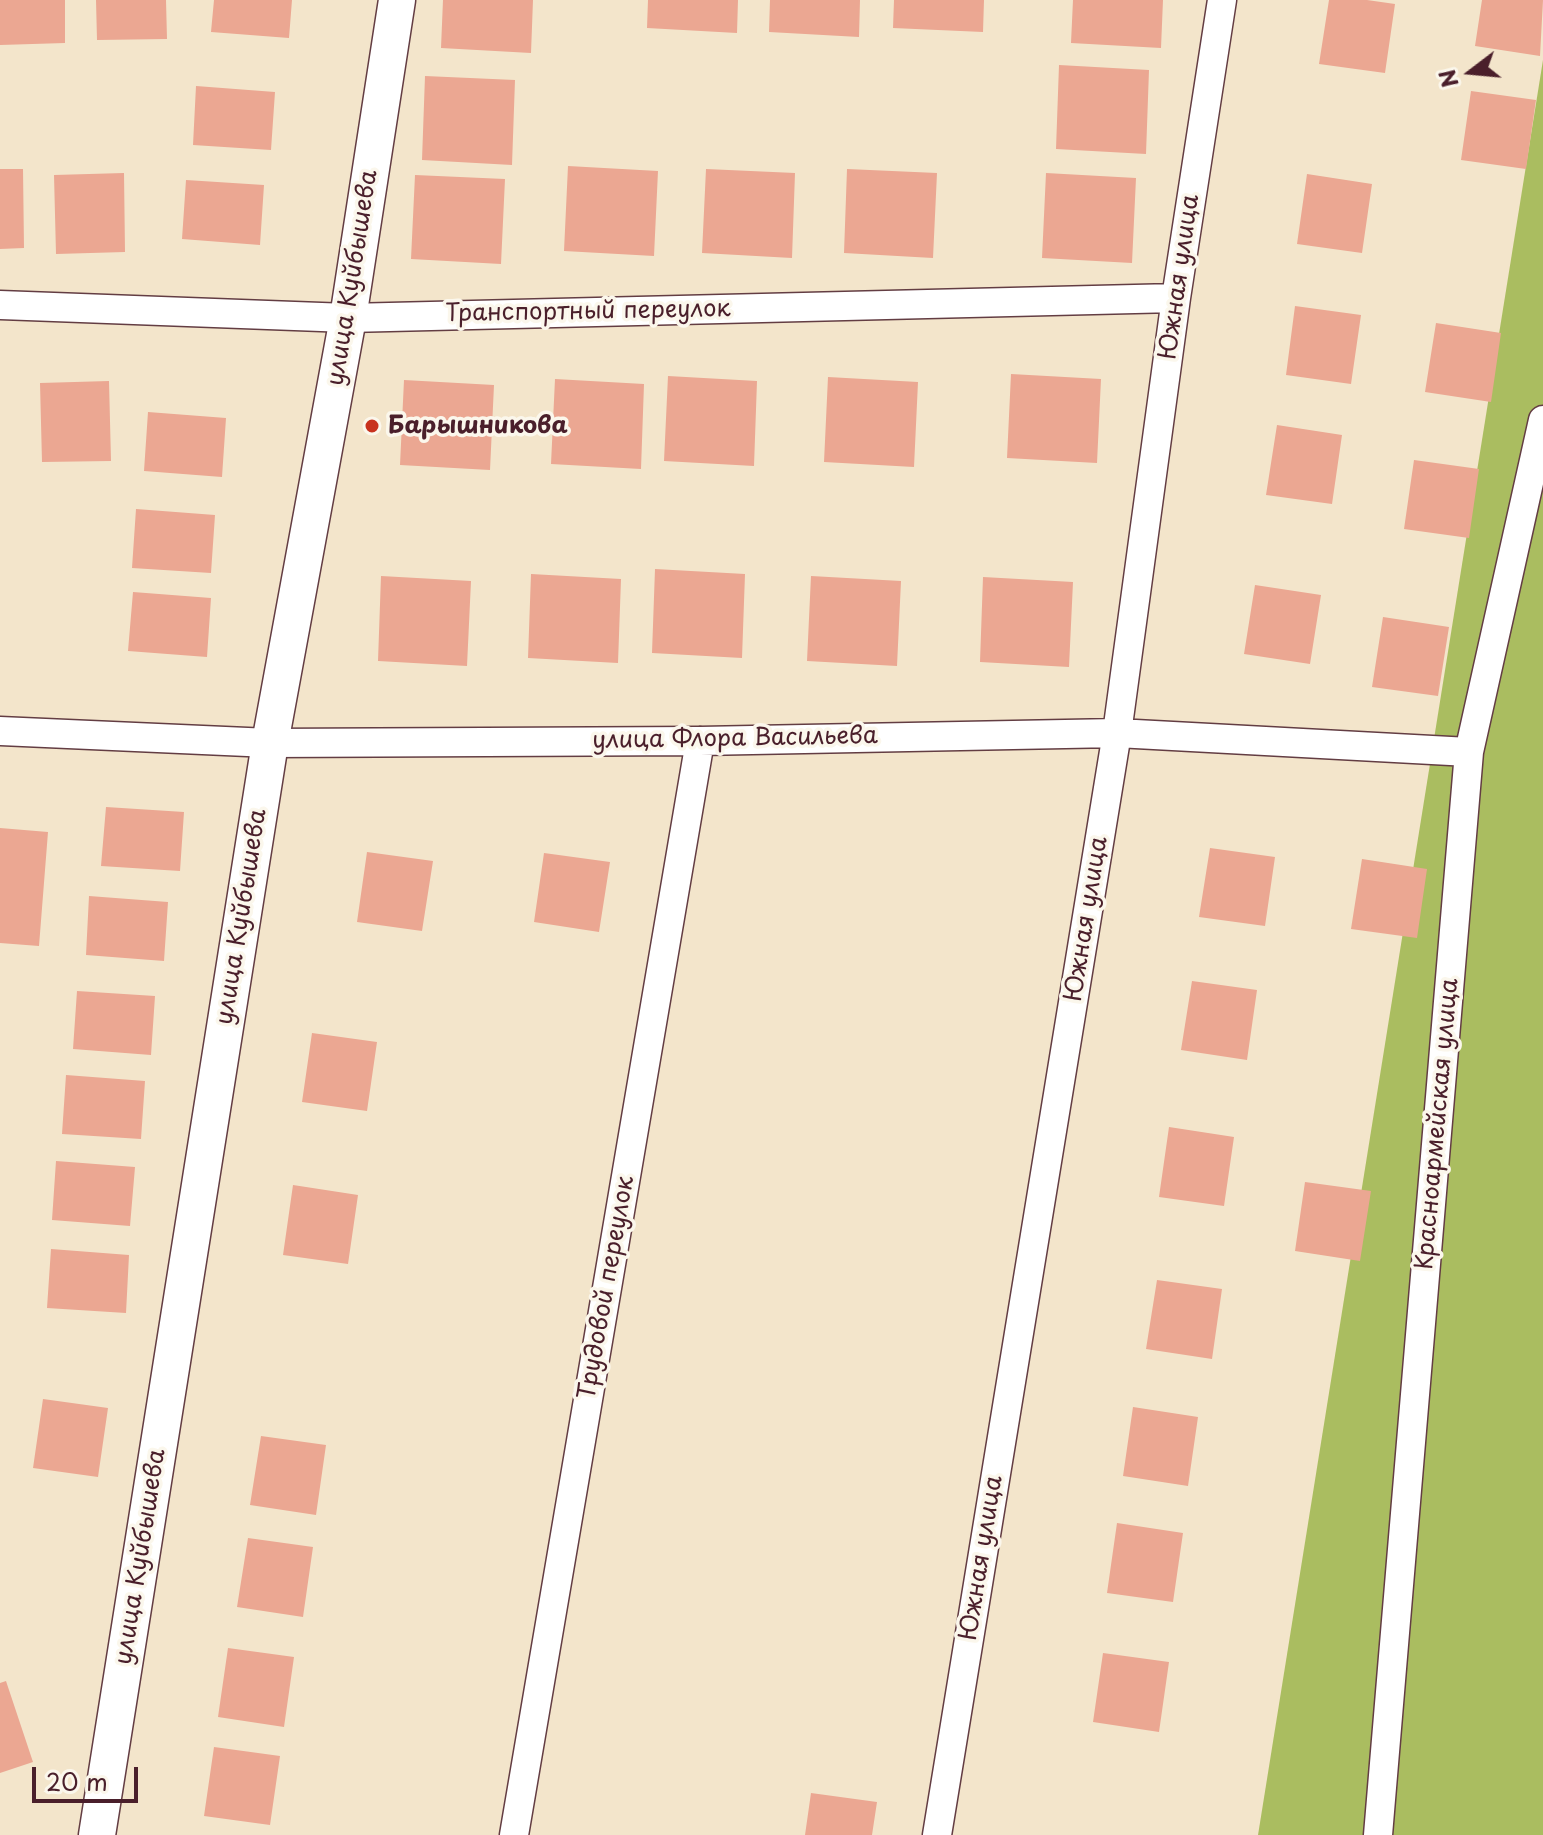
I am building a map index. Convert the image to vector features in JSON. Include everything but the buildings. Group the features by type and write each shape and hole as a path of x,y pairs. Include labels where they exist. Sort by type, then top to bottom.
{"street":[{"name":"улица Куйбышева","path":"97,1835 270,743 348,318 397,0"},
{"name":"Южная улица","path":"937,1835 1117,733 1176,298 1222,0"},
{"name":"Транспортный переулок","path":"0,305 348,318 1176,298"},
{"name":"Красноармейская улица","path":"1378,1835 1469,752 1543,420"},
{"name":"улица Флора Васильева","path":"0,731 270,743 700,741 1117,733 1469,752"},
{"name":"Трудовой переулок","path":"514,1835 700,741"}],"green space":[{"path":"1543,60 1543,1835 1258,1835"}],"place":[{"name":"Барышникова","path":"372,426"}]}
